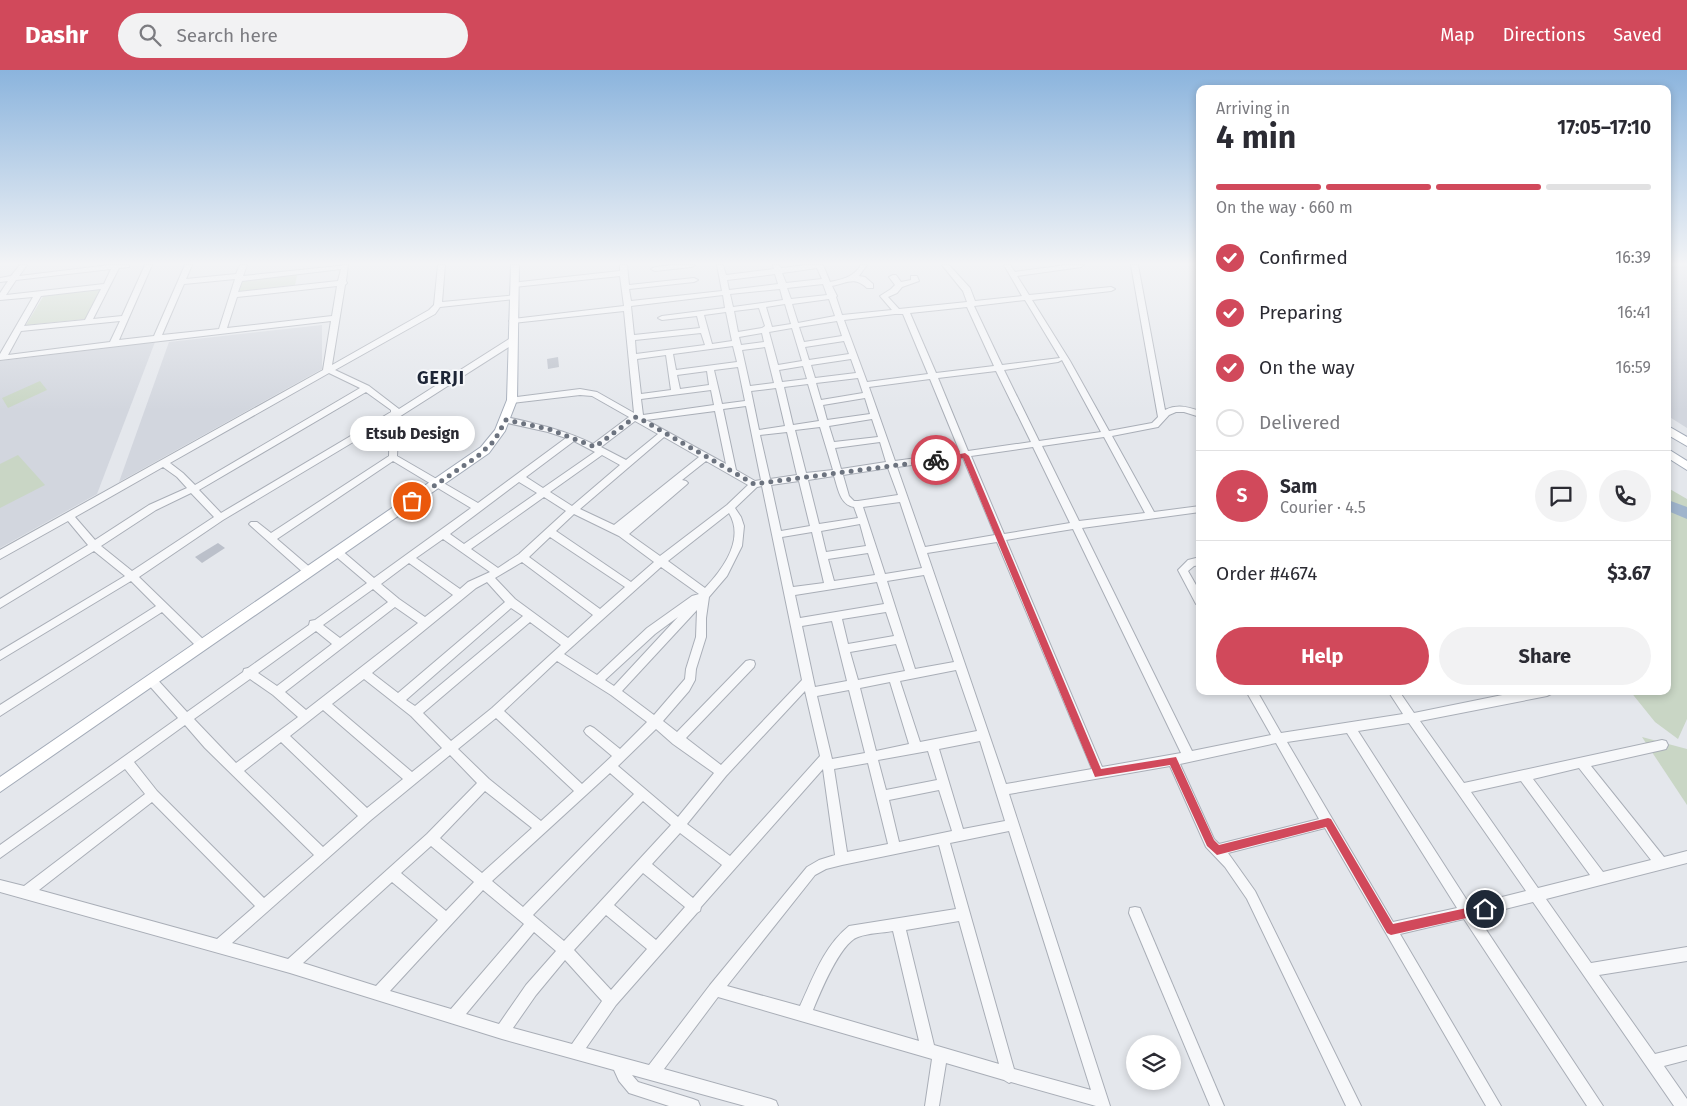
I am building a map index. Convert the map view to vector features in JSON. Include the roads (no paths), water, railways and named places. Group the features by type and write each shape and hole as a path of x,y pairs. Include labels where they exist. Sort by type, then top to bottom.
{"main road":[{"path":"0,784 486,450 494,441 506,420 512,400 513,313"},
{"path":"1671,432 1687,442"},
{"path":"1671,455 1687,466"}],"street":[{"path":"1,358 27,313"},
{"path":"88,322 92,313"},
{"path":"113,344 127,313"},
{"path":"157,338 168,313"},
{"path":"222,331 227,313"},
{"path":"327,369 336,313"},
{"path":"0,555 70,517 327,369 430,313"},
{"path":"513,321 572,313"},
{"path":"629,313 638,397 637,418"},
{"path":"661,313 664,334"},
{"path":"662,318 697,313"},
{"path":"700,313 709,347"},
{"path":"731,313 757,433 776,535 827,761 842,859"},
{"path":"764,313 768,326 764,330"},
{"path":"791,313 807,363 829,446 847,500 852,504 858,504 902,498"},
{"path":"839,313 984,736 1103,1103"},
{"path":"737,342 764,330 794,324 888,313"},
{"path":"903,313 932,377 1099,774"},
{"path":"974,313 1189,757"},
{"path":"1037,313 1066,360 1151,515"},
{"path":"1144,313 1162,417"},
{"path":"19,329 125,318"},
{"path":"1,358 335,318"},
{"path":"632,338 705,330"},
{"path":"764,330 824,556 830,586"},
{"path":"801,345 848,338"},
{"path":"0,656 132,576 220,518 512,342"},
{"path":"634,357 737,342 768,344"},
{"path":"669,352 676,392"},
{"path":"775,368 854,356"},
{"path":"864,385 1058,360"},
{"path":"672,373 741,364"},
{"path":"710,368 732,472"},
{"path":"327,369 366,388 392,406 395,414 393,457"},
{"path":"747,390 810,380 861,375"},
{"path":"638,397 714,387"},
{"path":"0,604 164,502 192,489 366,388"},
{"path":"512,400 587,393 604,398 754,484 965,456 1106,434 1155,425 1162,417 1175,409 1196,412"},
{"path":"817,403 868,395"},
{"path":"466,548 544,494 637,418 750,402"},
{"path":"757,433 875,416"},
{"path":"506,420 573,436 628,465"},
{"path":"236,770 364,673 460,594 479,581 494,576 522,557 574,509 664,434"},
{"path":"0,852 314,624 443,534 573,436"},
{"path":"829,446 882,439"},
{"path":"393,457 477,507"},
{"path":"271,538 393,457"},
{"path":"618,532 708,458"},
{"path":"164,463 180,476 220,518"},
{"path":"519,477 568,508 574,509 618,532 705,593"},
{"path":"218,947 367,816 496,711 600,615 754,484"},
{"path":"858,504 911,674"},
{"path":"615,692 717,582 728,567 740,539 739,521 730,506"},
{"path":"920,551 1077,525 1196,509"},
{"path":"70,517 93,545 132,576 202,645"},
{"path":"776,535 864,520"},
{"path":"254,524 309,572"},
{"path":"549,531 632,588"},
{"path":"443,534 466,548 494,576 510,602 568,644"},
{"path":"824,556 872,548"},
{"path":"337,552 395,602 424,622"},
{"path":"522,557 600,615"},
{"path":"409,558 460,594"},
{"path":"1196,562 1190,563 1183,570 1196,594"},
{"path":"789,592 926,571"},
{"path":"597,680 651,631 705,593"},
{"path":"379,993 484,880 610,766 655,722 690,680 691,669 701,637 701,618 705,593"},
{"path":"277,692 395,602"},
{"path":"398,700 510,602"},
{"path":"0,711 164,606"},
{"path":"796,623 891,607"},
{"path":"415,714 530,616"},
{"path":"836,616 895,848"},
{"path":"314,624 340,644"},
{"path":"844,649 901,639"},
{"path":"557,655 615,692 676,740 722,772"},
{"path":"676,740 750,664"},
{"path":"502,1032 531,990 642,864 679,825 722,772 809,687 853,684 959,665"},
{"path":"248,672 277,692 306,717"},
{"path":"364,673 415,714 449,750 485,783 542,829"},
{"path":"894,677 916,748"},
{"path":"151,680 185,718 322,855"},
{"path":"1253,695 1494,1106"},
{"path":"1396,695 1683,1106"},
{"path":"1002,790 1099,774 1278,738 1412,718 1527,695"},
{"path":"324,704 411,779"},
{"path":"496,711 583,792"},
{"path":"1350,728 1468,914 1596,1106"},
{"path":"590,731 620,756"},
{"path":"282,736 367,816"},
{"path":"576,1051 611,1000 695,907 730,863 827,761 872,757 984,736"},
{"path":"1461,789 1662,745"},
{"path":"932,746 959,836"},
{"path":"1172,760 1210,843 1229,863 1251,895 1354,1106"},
{"path":"126,761 153,795 264,907"},
{"path":"1581,762 1661,863"},
{"path":"610,766 641,795 730,863"},
{"path":"1523,775 1600,878"},
{"path":"290,966 431,838 485,783"},
{"path":"882,796 943,784"},
{"path":"25,893 153,795"},
{"path":"454,1017 528,919 641,795"},
{"path":"1217,850 1328,822"},
{"path":"653,1072 715,990 811,871 824,864 842,859 1012,825"},
{"path":"431,838 484,880 565,950 611,1000"},
{"path":"943,839 1009,1076"},
{"path":"1391,929 1468,914 1535,894 1687,857"},
{"path":"642,864 695,907"},
{"path":"391,873 446,919"},
{"path":"0,886 290,966 502,1032 771,1106"},
{"path":"605,906 657,949"},
{"path":"1135,913 1217,1106"},
{"path":"804,1013 828,964 845,936 854,931 965,914"},
{"path":"898,924 934,1052 932,1106"},
{"path":"1588,970 1687,954"},
{"path":"715,990 804,1013 1103,1103"},
{"path":"1653,1062 1687,1053"},
{"path":"619,1064 624,1076 634,1088 693,1106"}],"waterway":[{"path":"1671,506 1687,513"}],"place":[{"name":"Etsub Design","path":"412,501"}],"district":[{"name":"GERJI","path":"441,378"}]}
